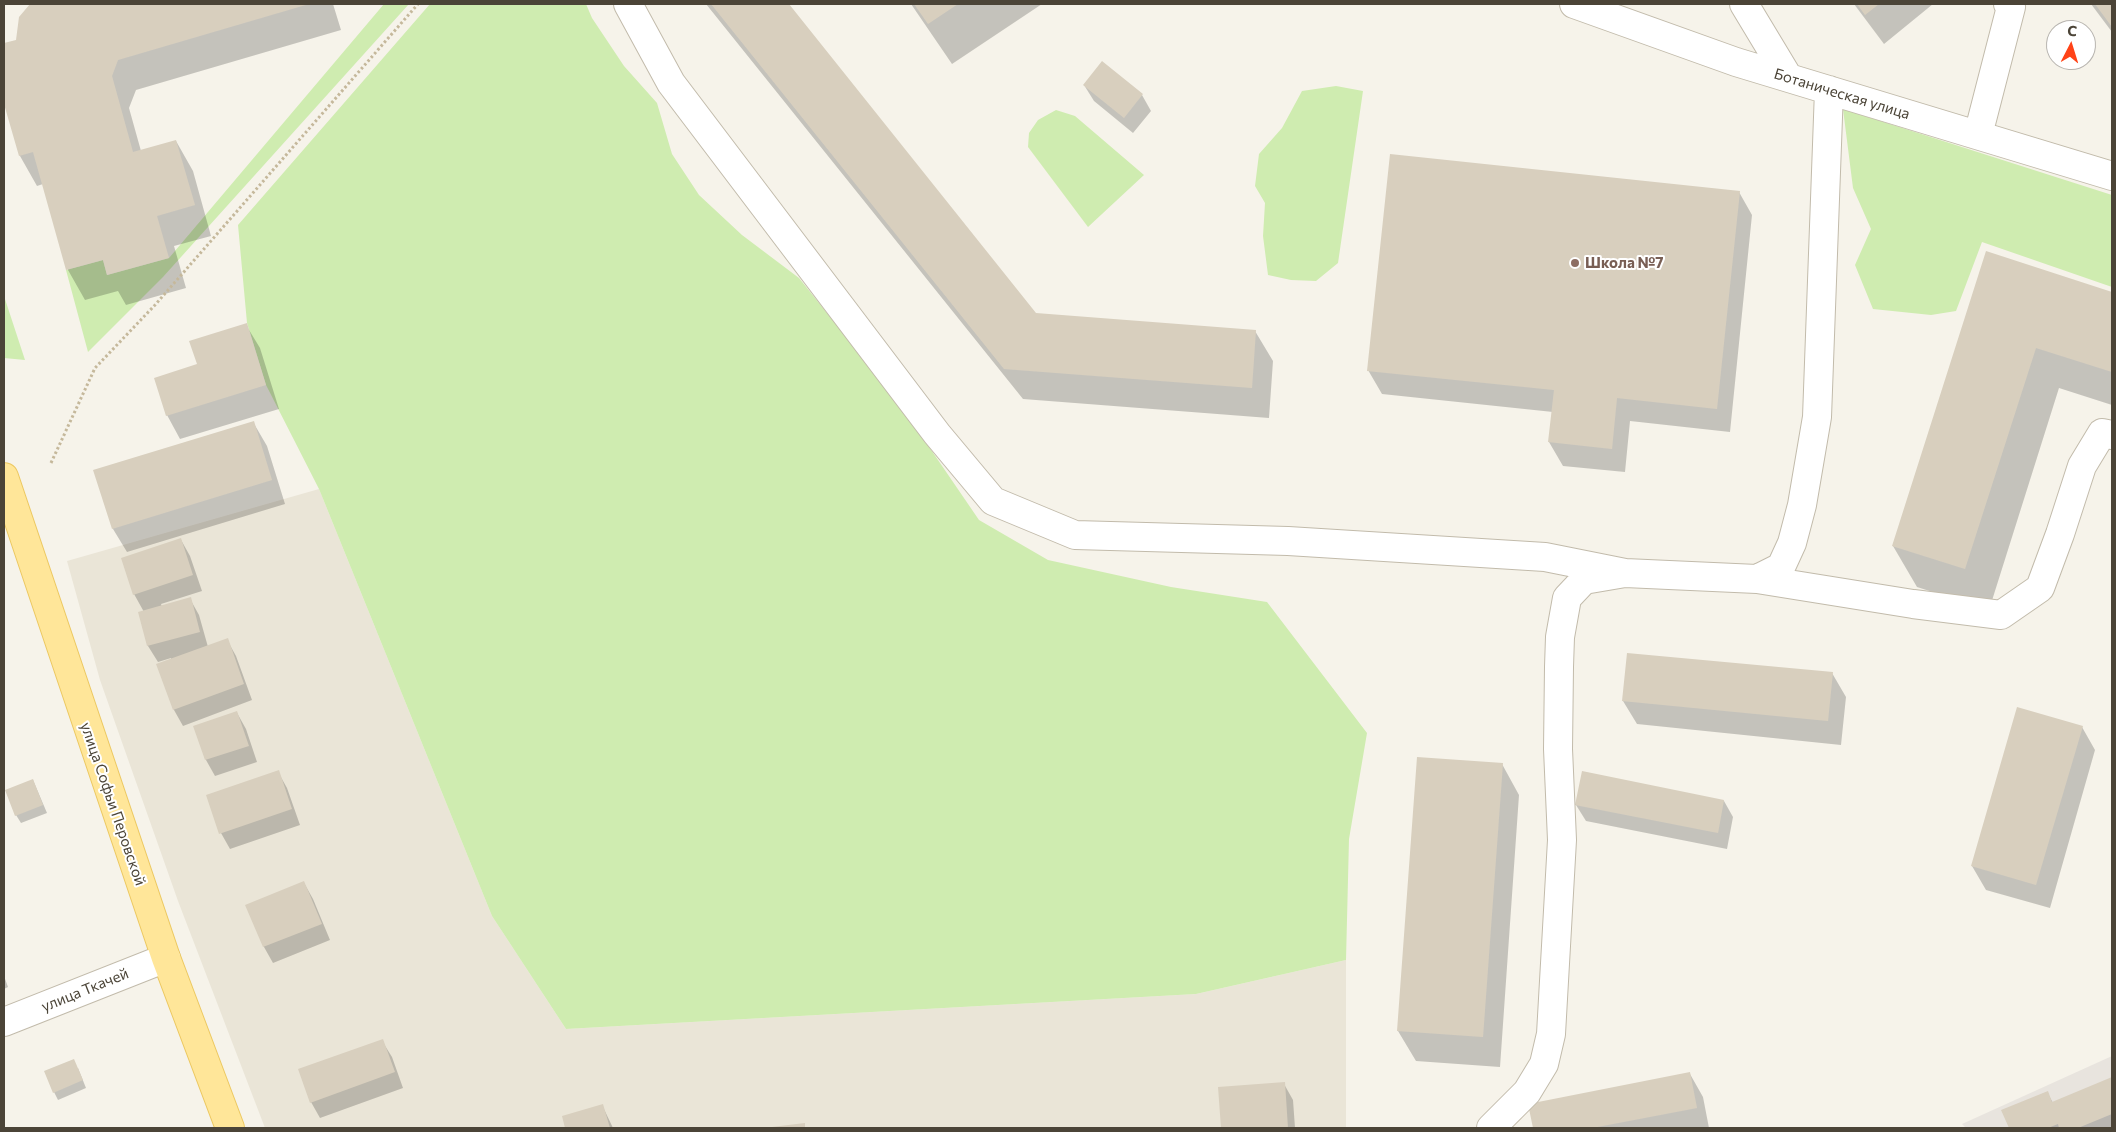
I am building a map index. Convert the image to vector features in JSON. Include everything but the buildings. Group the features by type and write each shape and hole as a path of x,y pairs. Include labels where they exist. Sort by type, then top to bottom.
{"main road":[{"name":"улица Софьи Перовской","path":"4,480 166,958 230,1128"}],"street":[{"path":"628,4 671,83 937,434 994,501 1075,535 1288,541 1545,557 1625,574 1757,579 1913,604 2001,615 2040,588 2082,466 2102,433 2112,435"},
{"name":"Ботаническая улица","path":"1574,4 1619,11 1736,62 2112,176"},
{"path":"1744,4 1788,77"},
{"path":"1978,135 2010,7 2008,4"},
{"path":"1757,579 1781,567 1792,543 1802,505 1817,417 1829,90"},
{"path":"1491,1128 1527,1092 1544,1064 1550,1034 1562,840 1558,749 1560,638 1567,598 1584,580 1625,574"},
{"name":"улица Ткачей","path":"4,1022 166,958"}],"path":[{"path":"51,463 95,368 155,305 418,4"}],"shaded area":[{"path":"319,489 492,916 566,1029 1196,994 1346,960 1346,1128 265,1128 178,901 100,680 67,561"},
{"path":"2112,1056 2112,1128 1966,1128 1962,1124"}],"green space":[{"path":"384,4 409,4 163,277 88,352 66,270 103,260 107,275 169,258"},
{"path":"430,4 586,4 592,18 624,66 657,103 672,154 699,195 742,235 799,278 899,403 979,520 1048,560 1171,587 1267,602 1367,733 1349,839 1346,960 1196,994 566,1029 492,916 319,489 266,385 247,323 238,225"},
{"path":"1336,86 1363,91 1338,263 1316,281 1291,280 1268,275 1263,236 1265,203 1255,186 1259,154 1282,128 1302,91"},
{"path":"1843,109 2112,195 2112,287 1982,242 1956,311 1931,315 1873,309 1855,265 1871,229 1853,188"},
{"path":"1056,110 1075,116 1144,175 1088,227 1028,147 1029,133 1038,120"},
{"path":"4,296 25,360 4,358"}],"place":[{"name":"Школа №7","path":"1575,263"}]}
